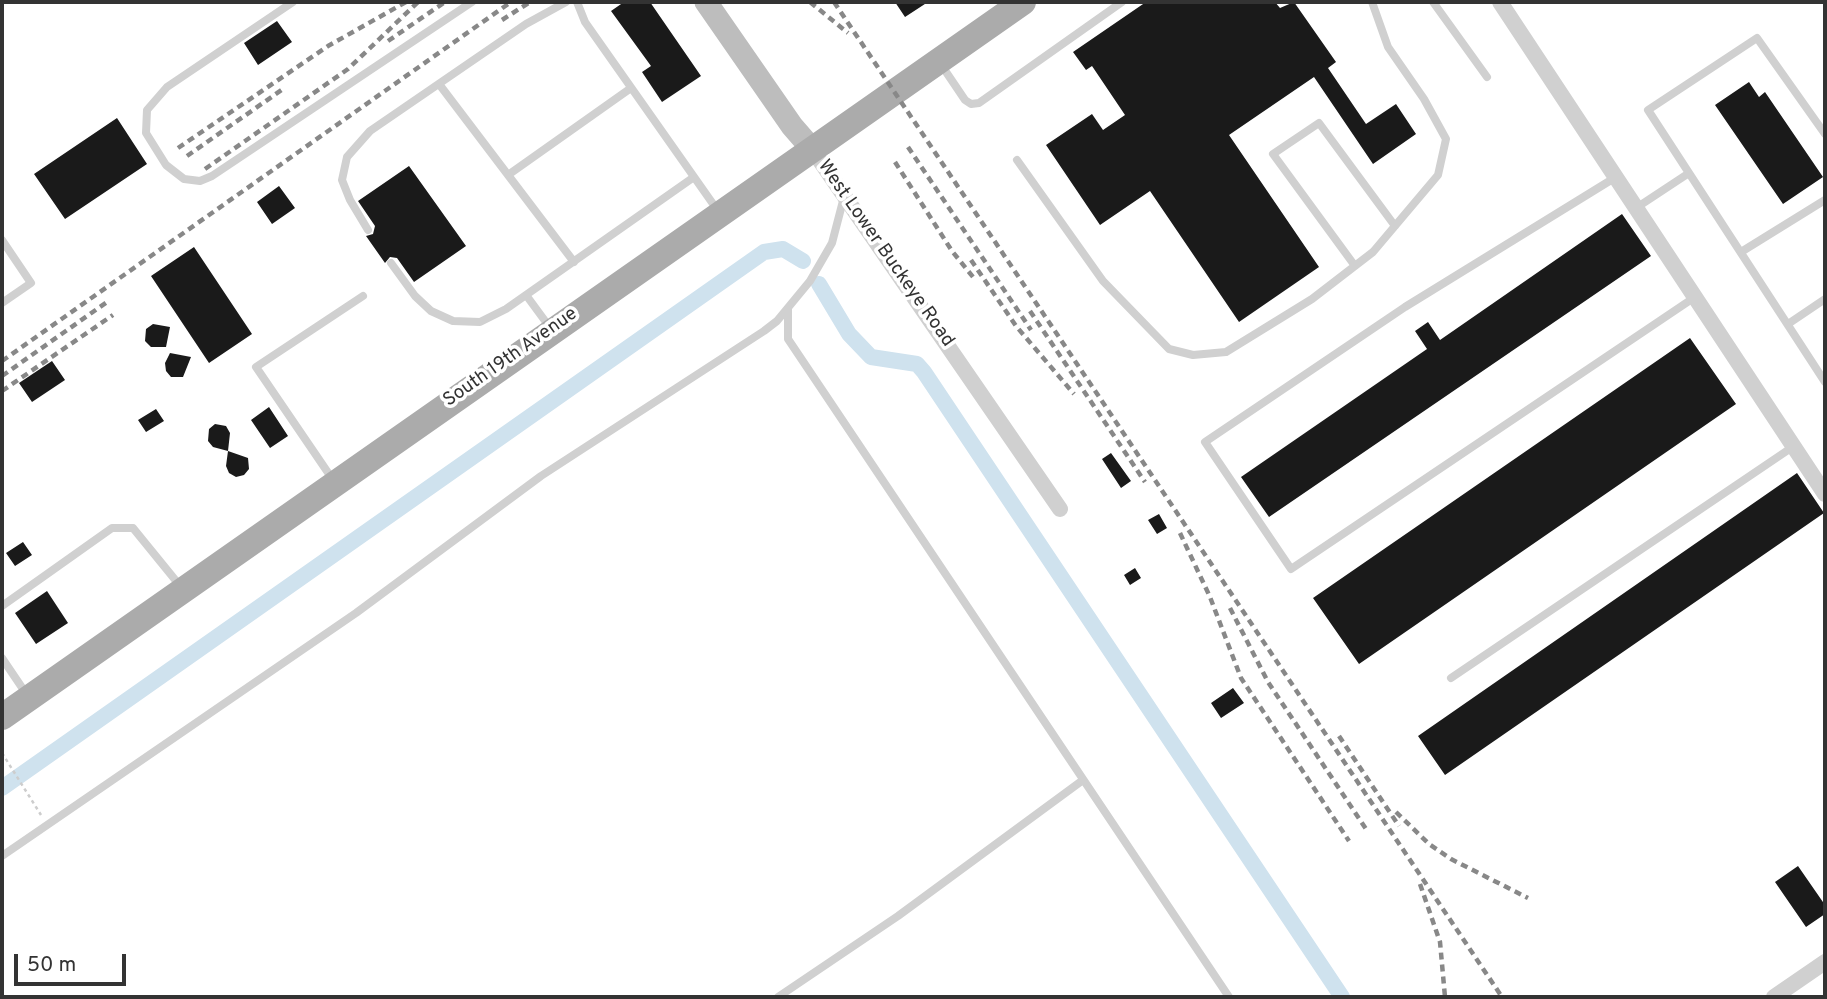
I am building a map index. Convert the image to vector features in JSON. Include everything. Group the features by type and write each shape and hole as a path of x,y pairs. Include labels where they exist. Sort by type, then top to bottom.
{"main road":[{"name":"West Lower Buckeye Road","path":"706,2 792,126 812,149"},
{"name":"South 19th Avenue","path":"2,716 1023,2"}],"street":[{"path":"1500,2 1825,494"},
{"name":"West Lower Buckeye Road","path":"812,149 1060,509"},
{"path":"1774,997 1825,962"}],"lane":[{"path":"293,2 167,88 147,110 146,133 166,165 184,179 200,181 212,176 472,2"},
{"path":"368,230 350,200 342,180 347,158 370,131 526,24 566,2"},
{"path":"577,2 585,22 719,213"},
{"path":"939,61 965,100 979,103 1122,2"},
{"path":"1017,160 1103,281 1169,349 1193,355 1226,352 1312,299 1373,252 1438,175 1446,139 1424,99 1388,47 1373,2"},
{"path":"1433,2 1487,77"},
{"path":"1825,134 1758,37 1648,110 1825,382"},
{"path":"439,84 573,262"},
{"path":"508,175 631,88"},
{"path":"1355,266 1273,154 1319,123 1395,226"},
{"path":"1636,208 1689,173"},
{"path":"391,263 415,296 431,311 453,321 480,323 526,295 694,177"},
{"path":"1616,177 1405,307 1205,442 1291,569 1695,296"},
{"path":"2,856 356,613 541,476 777,321 810,281 832,243 844,193"},
{"path":"1741,252 1825,200"},
{"path":"2,240 31,283 2,303"},
{"path":"526,295 552,330"},
{"path":"335,482 257,367 363,296"},
{"path":"1788,324 1825,299"},
{"path":"789,305 788,339 1229,997"},
{"path":"1451,678 1794,446"},
{"path":"2,606 112,528 133,528 182,589"},
{"path":"2,658 29,697"},
{"path":"778,997 898,916 1083,780"}],"path":[{"path":"2,753 47,825"}],"building":[{"path":"624,2 650,2 701,76 662,102 642,72 651,66 611,11"},
{"path":"895,2 928,2 905,17"},
{"path":"1146,2 1275,2 1280,8 1294,2 1336,62 1328,68 1366,124 1396,104 1416,134 1373,164 1314,77 1229,135 1319,267 1239,322 1150,191 1100,225 1046,145 1092,114 1103,130 1125,115 1092,66 1086,70 1073,52"},
{"path":"277,21 292,42 258,65 244,43"},
{"path":"1749,82 1759,97 1765,92 1823,177 1783,204 1715,105"},
{"path":"117,118 147,164 65,219 34,174"},
{"path":"409,166 466,246 414,282 397,258 390,257 385,263 366,236 373,234 375,226 358,201"},
{"path":"279,186 295,208 272,224 257,202"},
{"path":"1622,214 1651,256 1269,517 1241,477 1427,349 1415,331 1428,322 1440,340"},
{"path":"194,247 252,334 209,363 151,276"},
{"path":"153,324 170,327 166,347 151,347 145,341 146,329"},
{"path":"1690,338 1736,404 1359,664 1313,598"},
{"path":"170,353 191,357 183,377 171,377 166,371 165,363"},
{"path":"52,361 65,380 32,402 19,383"},
{"path":"269,407 288,436 270,448 251,420"},
{"path":"156,409 164,421 146,432 138,420"},
{"path":"215,424 226,426 230,433 228,451 213,447 208,441 209,429"},
{"path":"228,451 248,458 249,469 244,475 236,477 229,473 226,466"},
{"path":"1111,453 1131,481 1121,488 1102,459"},
{"path":"1797,473 1824,513 1445,775 1418,736"},
{"path":"1159,514 1167,528 1157,534 1148,520"},
{"path":"23,542 32,555 15,566 6,553"},
{"path":"1135,568 1141,578 1130,585 1124,575"},
{"path":"47,591 68,623 36,644 15,613"},
{"path":"1233,688 1244,703 1221,718 1211,703"},
{"path":"1798,866 1825,905 1825,914 1806,927 1775,882"}],"waterway":[{"path":"2,788 764,252 783,249 803,261"},
{"path":"819,284 849,334 871,357 917,364 924,372 1342,997"}],"railway":[{"path":"178,148 328,46 406,2"},
{"path":"205,169 348,69 418,2"},
{"path":"388,41 445,2"},
{"path":"2,361 511,2"},
{"path":"502,20 530,2"},
{"path":"810,2 848,33"},
{"path":"834,2 1502,997"},
{"path":"187,156 283,89"},
{"path":"908,147 1031,330"},
{"path":"895,162 952,251 973,277"},
{"path":"971,260 1016,326 1074,394"},
{"path":"2,376 107,302"},
{"path":"1030,311 1145,482"},
{"path":"2,391 113,315"},
{"path":"1180,533 1210,597 1241,678 1349,841"},
{"path":"1230,608 1268,682 1366,829"},
{"path":"1339,736 1399,826"},
{"path":"1396,812 1429,844 1451,859 1528,898"},
{"path":"1420,884 1440,942 1445,997"}]}
